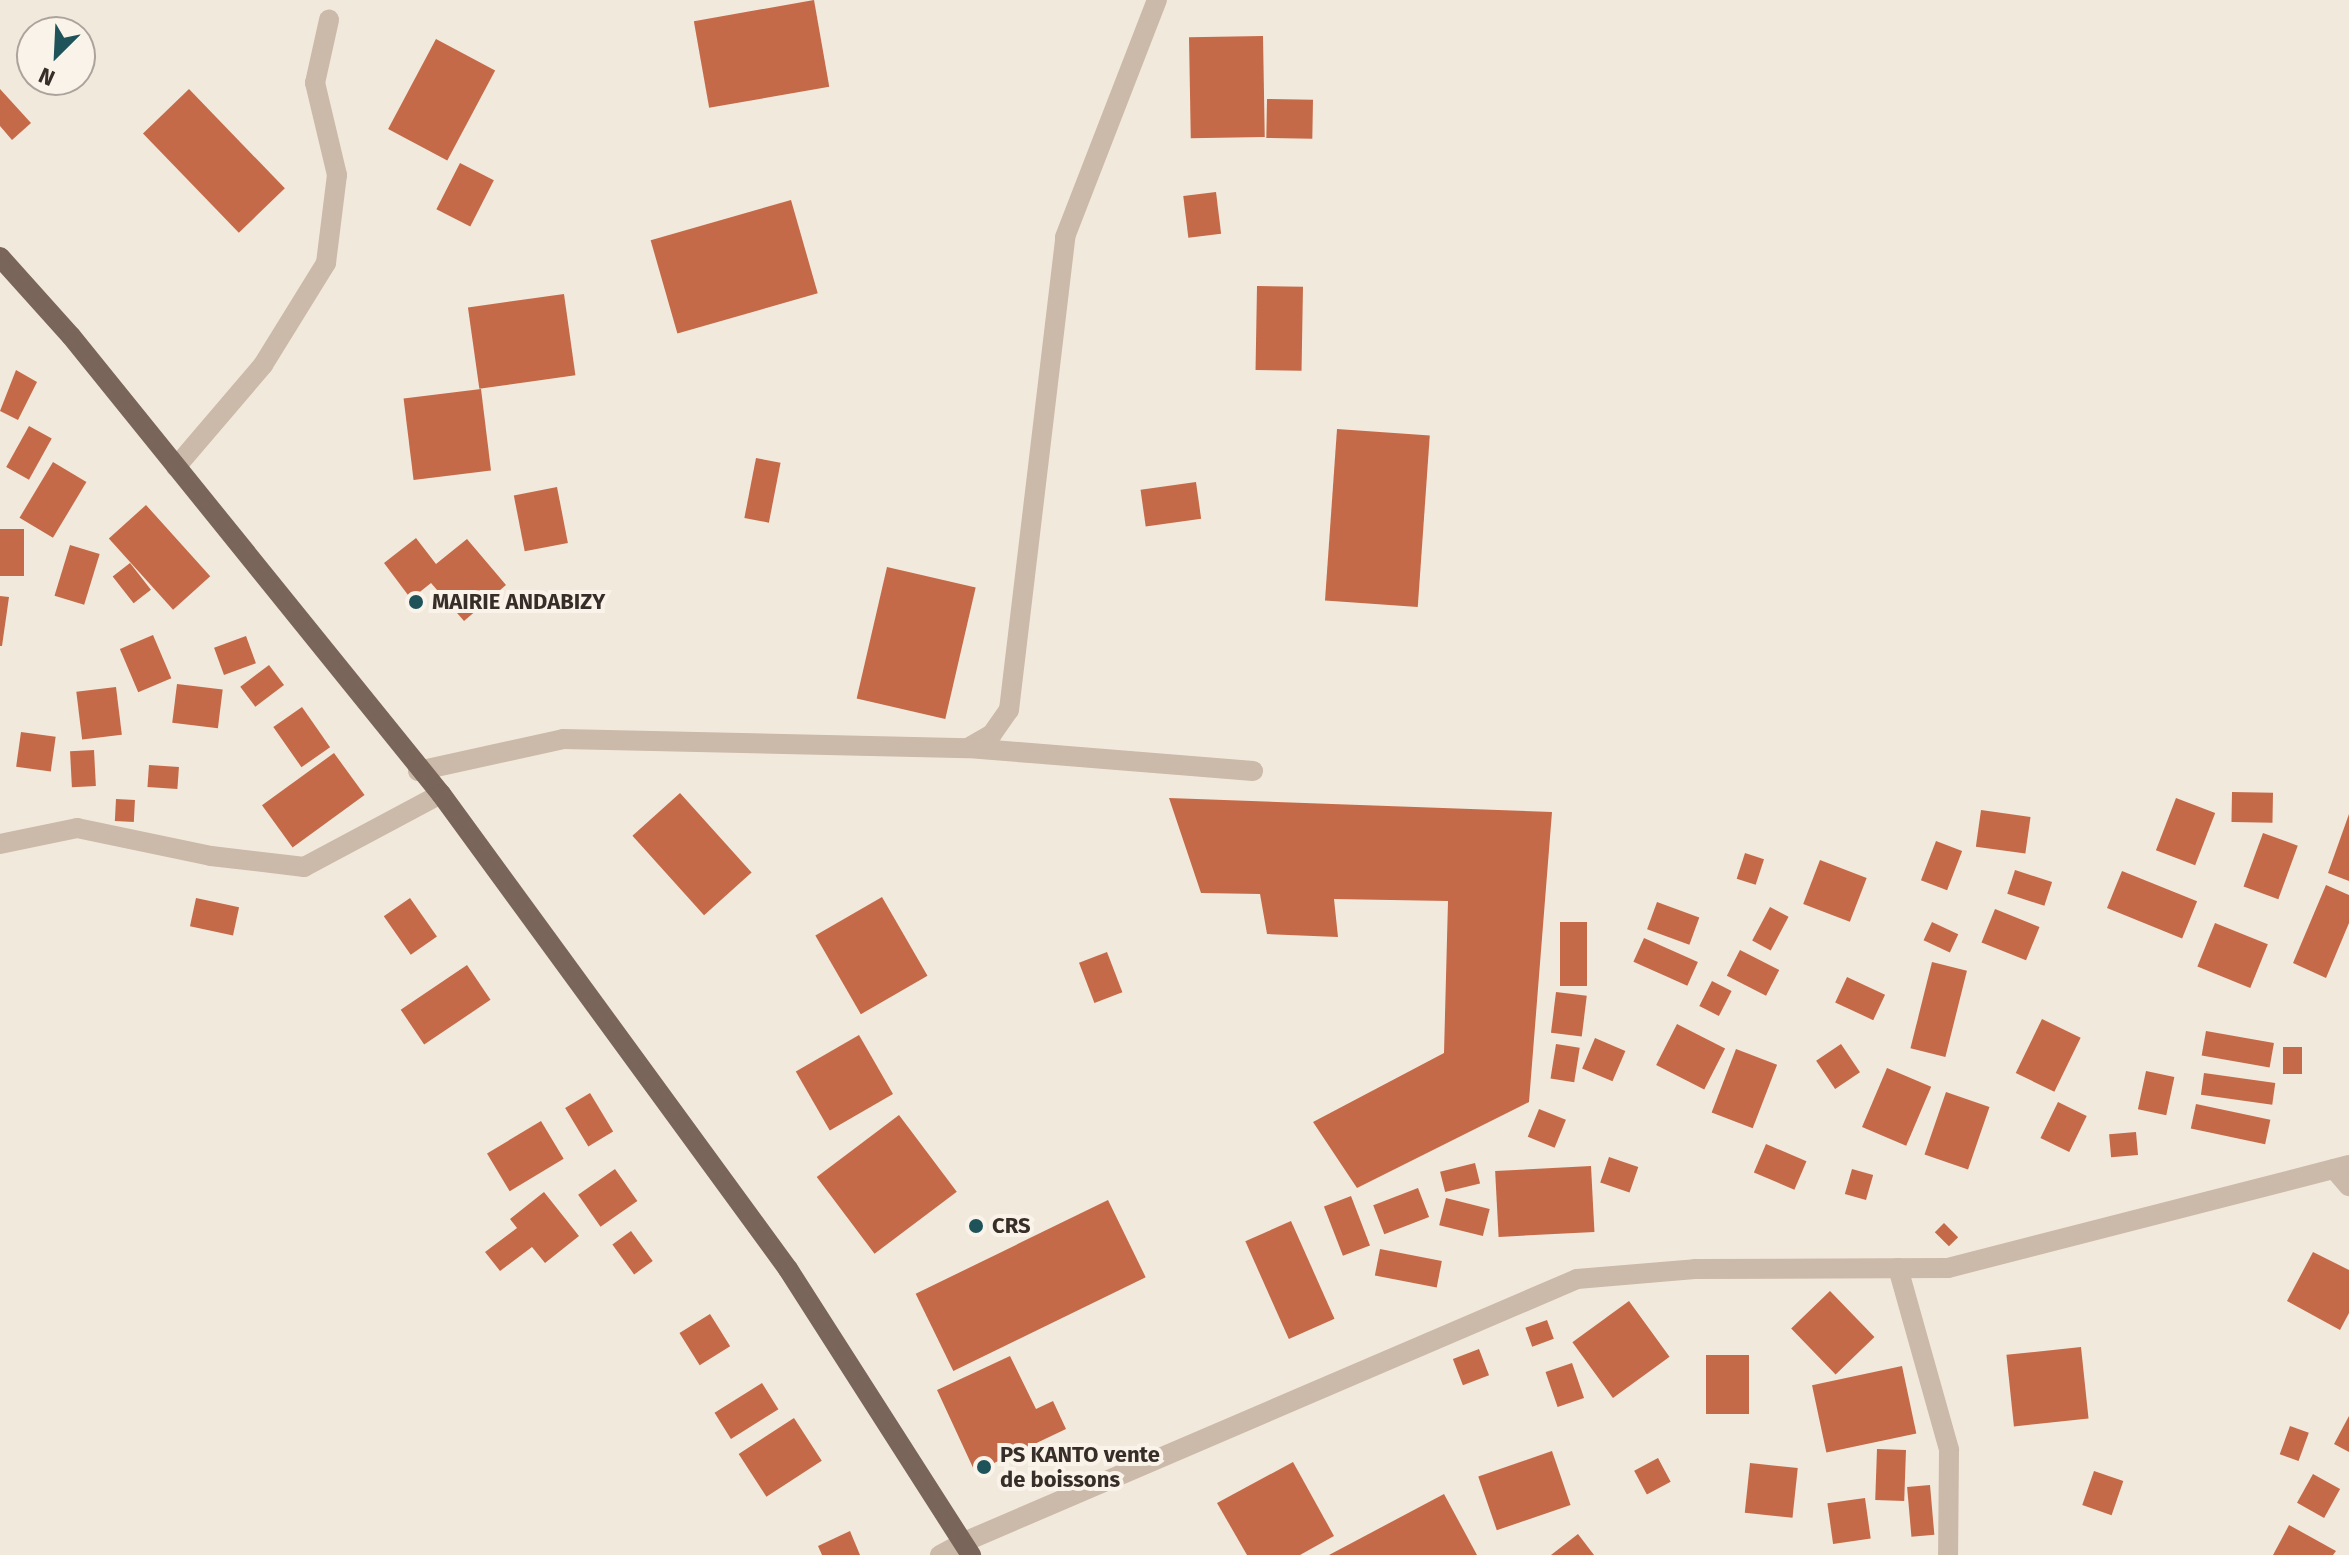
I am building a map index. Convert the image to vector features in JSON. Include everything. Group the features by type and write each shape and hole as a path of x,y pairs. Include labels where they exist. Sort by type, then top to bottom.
{"main road":[{"path":"0,257 71,336 418,771 441,794 788,1269 967,1548"}],"street":[{"path":"968,748 992,734 1009,710 1065,237 1157,0"},
{"path":"176,467 263,365 326,263 337,175 315,83 329,20"},
{"path":"418,771 563,739 968,748 1253,771"},
{"path":"0,844 77,828 211,856 304,867 441,794"},
{"path":"940,1555 967,1548 1413,1345 1577,1279 1695,1269 1948,1268 2342,1167 2349,1186"},
{"path":"1898,1268 1949,1450 1948,1555"}],"building":[{"path":"814,0 829,87 709,108 694,21"},
{"path":"1263,36 1265,137 1191,138 1189,37"},
{"path":"436,39 495,70 447,161 388,129"},
{"path":"0,89 31,123 12,140 0,126"},
{"path":"189,89 285,188 239,233 143,133"},
{"path":"1267,99 1313,100 1312,139 1266,138"},
{"path":"460,163 494,180 470,227 436,209"},
{"path":"1216,192 1221,234 1188,238 1183,196"},
{"path":"791,200 818,293 677,333 651,240"},
{"path":"1257,286 1303,287 1302,371 1256,370"},
{"path":"564,294 575,375 479,389 468,307"},
{"path":"16,370 37,382 18,420 0,411"},
{"path":"481,389 491,470 414,480 404,399"},
{"path":"29,426 52,439 29,480 6,467"},
{"path":"1337,429 1430,435 1418,607 1325,601"},
{"path":"756,458 781,463 769,523 744,518"},
{"path":"53,462 86,482 53,538 20,518"},
{"path":"1196,482 1201,519 1146,526 1141,490"},
{"path":"557,487 568,543 525,551 514,495"},
{"path":"146,505 210,576 173,610 109,538"},
{"path":"0,529 24,529 24,576 0,576"},
{"path":"416,538 436,564 467,539 506,585 464,621 431,583 411,599 384,563"},
{"path":"70,545 100,554 84,605 55,596"},
{"path":"130,563 151,590 134,603 113,577"},
{"path":"887,567 976,587 945,719 857,699"},
{"path":"0,596 9,597 2,646 0,646"},
{"path":"153,635 171,678 138,692 120,649"},
{"path":"246,636 256,663 224,675 214,648"},
{"path":"269,665 284,685 255,707 240,687"},
{"path":"177,684 223,690 218,728 172,723"},
{"path":"116,687 122,735 82,740 76,692"},
{"path":"302,707 330,747 301,767 273,727"},
{"path":"21,732 56,737 51,772 16,767"},
{"path":"94,750 96,786 72,787 70,751"},
{"path":"334,753 365,795 293,847 262,805"},
{"path":"149,765 179,767 177,789 147,787"},
{"path":"2232,792 2273,793 2272,823 2231,822"},
{"path":"680,793 752,873 704,915 632,836"},
{"path":"1169,798 1552,812 1529,1102 1357,1188 1313,1122 1444,1053 1448,901 1334,899 1338,937 1267,934 1260,894 1201,893"},
{"path":"2176,798 2215,813 2195,865 2156,850"},
{"path":"116,799 135,800 134,822 115,821"},
{"path":"1981,810 2031,817 2025,854 1976,847"},
{"path":"2349,814 2349,881 2328,873"},
{"path":"2263,833 2298,846 2278,899 2244,887"},
{"path":"1936,841 1962,851 1947,890 1921,880"},
{"path":"1745,853 1764,859 1756,885 1737,879"},
{"path":"1820,860 1867,878 1850,922 1803,904"},
{"path":"2015,870 2052,882 2044,906 2007,894"},
{"path":"2122,871 2197,901 2182,938 2107,908"},
{"path":"2326,885 2349,895 2349,923 2326,978 2293,963"},
{"path":"882,897 928,976 861,1014 815,935"},
{"path":"196,898 239,907 233,936 190,926"},
{"path":"410,898 437,937 411,955 384,916"},
{"path":"1657,902 1699,917 1689,945 1647,929"},
{"path":"1770,907 1789,917 1771,950 1752,941"},
{"path":"1995,909 2040,927 2026,960 1982,942"},
{"path":"1560,922 1587,922 1587,986 1560,986"},
{"path":"1932,922 1958,934 1950,952 1924,940"},
{"path":"2215,923 2268,944 2250,988 2197,967"},
{"path":"1644,938 1698,962 1687,986 1633,962"},
{"path":"1740,950 1779,970 1766,996 1727,976"},
{"path":"1107,952 1122,992 1094,1003 1079,963"},
{"path":"1932,962 1967,971 1945,1057 1910,1048"},
{"path":"467,965 490,1000 424,1045 401,1010"},
{"path":"1847,977 1885,995 1873,1020 1835,1002"},
{"path":"1712,981 1732,991 1719,1016 1699,1006"},
{"path":"1556,992 1587,996 1582,1036 1551,1033"},
{"path":"2042,1019 2081,1038 2054,1092 2016,1073"},
{"path":"1677,1024 1725,1049 1704,1090 1656,1065"},
{"path":"2206,1031 2274,1043 2270,1068 2202,1056"},
{"path":"859,1035 893,1094 830,1130 796,1072"},
{"path":"1595,1038 1625,1051 1612,1081 1582,1068"},
{"path":"1556,1044 1580,1048 1574,1082 1551,1079"},
{"path":"1841,1044 1860,1072 1835,1089 1816,1061"},
{"path":"2283,1047 2302,1047 2302,1074 2283,1074"},
{"path":"1736,1049 1777,1065 1753,1128 1712,1112"},
{"path":"1887,1068 1931,1087 1906,1146 1862,1127"},
{"path":"2146,1071 2174,1077 2166,1115 2138,1109"},
{"path":"2204,1073 2275,1083 2272,1105 2201,1095"},
{"path":"1946,1092 1989,1107 1968,1169 1925,1154"},
{"path":"590,1093 613,1132 588,1147 565,1108"},
{"path":"2058,1102 2087,1116 2069,1152 2040,1138"},
{"path":"2196,1104 2270,1120 2265,1144 2191,1128"},
{"path":"1539,1109 1566,1120 1555,1148 1528,1137"},
{"path":"899,1115 957,1192 875,1254 817,1177"},
{"path":"541,1121 564,1159 510,1191 487,1153"},
{"path":"2136,1132 2138,1155 2111,1157 2109,1134"},
{"path":"1766,1144 1807,1161 1794,1190 1754,1173"},
{"path":"1609,1157 1638,1167 1630,1193 1600,1183"},
{"path":"1475,1163 1480,1183 1445,1192 1440,1172"},
{"path":"1591,1166 1594,1232 1499,1237 1495,1171"},
{"path":"615,1169 637,1201 601,1227 578,1195"},
{"path":"1852,1169 1873,1175 1866,1200 1845,1194"},
{"path":"1418,1188 1429,1217 1384,1234 1373,1205"},
{"path":"544,1192 579,1236 545,1263 532,1247 500,1271 485,1252 517,1228 510,1219"},
{"path":"1351,1196 1370,1245 1343,1256 1324,1206"},
{"path":"1446,1198 1490,1209 1483,1236 1439,1225"},
{"path":"1108,1200 1146,1277 953,1371 916,1294"},
{"path":"1291,1221 1335,1319 1289,1339 1245,1241"},
{"path":"1944,1223 1958,1237 1949,1246 1935,1232"},
{"path":"631,1231 653,1261 634,1274 612,1245"},
{"path":"1380,1249 1442,1261 1437,1288 1375,1276"},
{"path":"2313,1252 2349,1270 2349,1313 2340,1330 2287,1301"},
{"path":"1830,1291 1874,1337 1836,1375 1791,1329"},
{"path":"1629,1301 1670,1357 1613,1398 1572,1342"},
{"path":"710,1314 730,1346 700,1365 679,1333"},
{"path":"1547,1320 1554,1339 1532,1347 1525,1328"},
{"path":"2081,1347 2089,1419 2014,1426 2006,1355"},
{"path":"1479,1349 1489,1375 1463,1385 1453,1359"},
{"path":"1706,1355 1749,1355 1749,1414 1706,1414"},
{"path":"1010,1356 1036,1409 1053,1401 1066,1429 975,1472 937,1390"},
{"path":"1572,1363 1584,1398 1558,1407 1546,1372"},
{"path":"1902,1366 1916,1433 1826,1453 1812,1385"},
{"path":"762,1383 778,1409 731,1439 715,1413"},
{"path":"2349,1416 2349,1452 2334,1444"},
{"path":"794,1418 822,1461 766,1497 739,1454"},
{"path":"2290,1426 2309,1433 2299,1461 2280,1454"},
{"path":"1877,1449 1906,1450 1904,1501 1875,1500"},
{"path":"1552,1451 1571,1505 1497,1530 1478,1476"},
{"path":"1658,1458 1671,1482 1647,1495 1634,1471"},
{"path":"1293,1462 1334,1536 1300,1555 1247,1555 1217,1503"},
{"path":"1750,1463 1798,1468 1793,1518 1745,1513"},
{"path":"2094,1471 2123,1481 2112,1515 2082,1505"},
{"path":"2313,1474 2340,1489 2324,1518 2297,1503"},
{"path":"1930,1485 1934,1535 1911,1537 1907,1487"},
{"path":"1444,1494 1477,1555 1329,1555"},
{"path":"1865,1498 1871,1539 1833,1544 1827,1503"},
{"path":"2289,1525 2336,1551 2333,1555 2273,1555"},
{"path":"850,1531 860,1555 822,1555 818,1546"},
{"path":"1578,1534 1594,1555 1551,1555"}],"place":[{"name":"MAIRIE ANDABIZY","path":"416,602"},
{"name":"CRS","path":"976,1226"},
{"name":"PS KANTO vente de boissons","path":"984,1467"}]}
